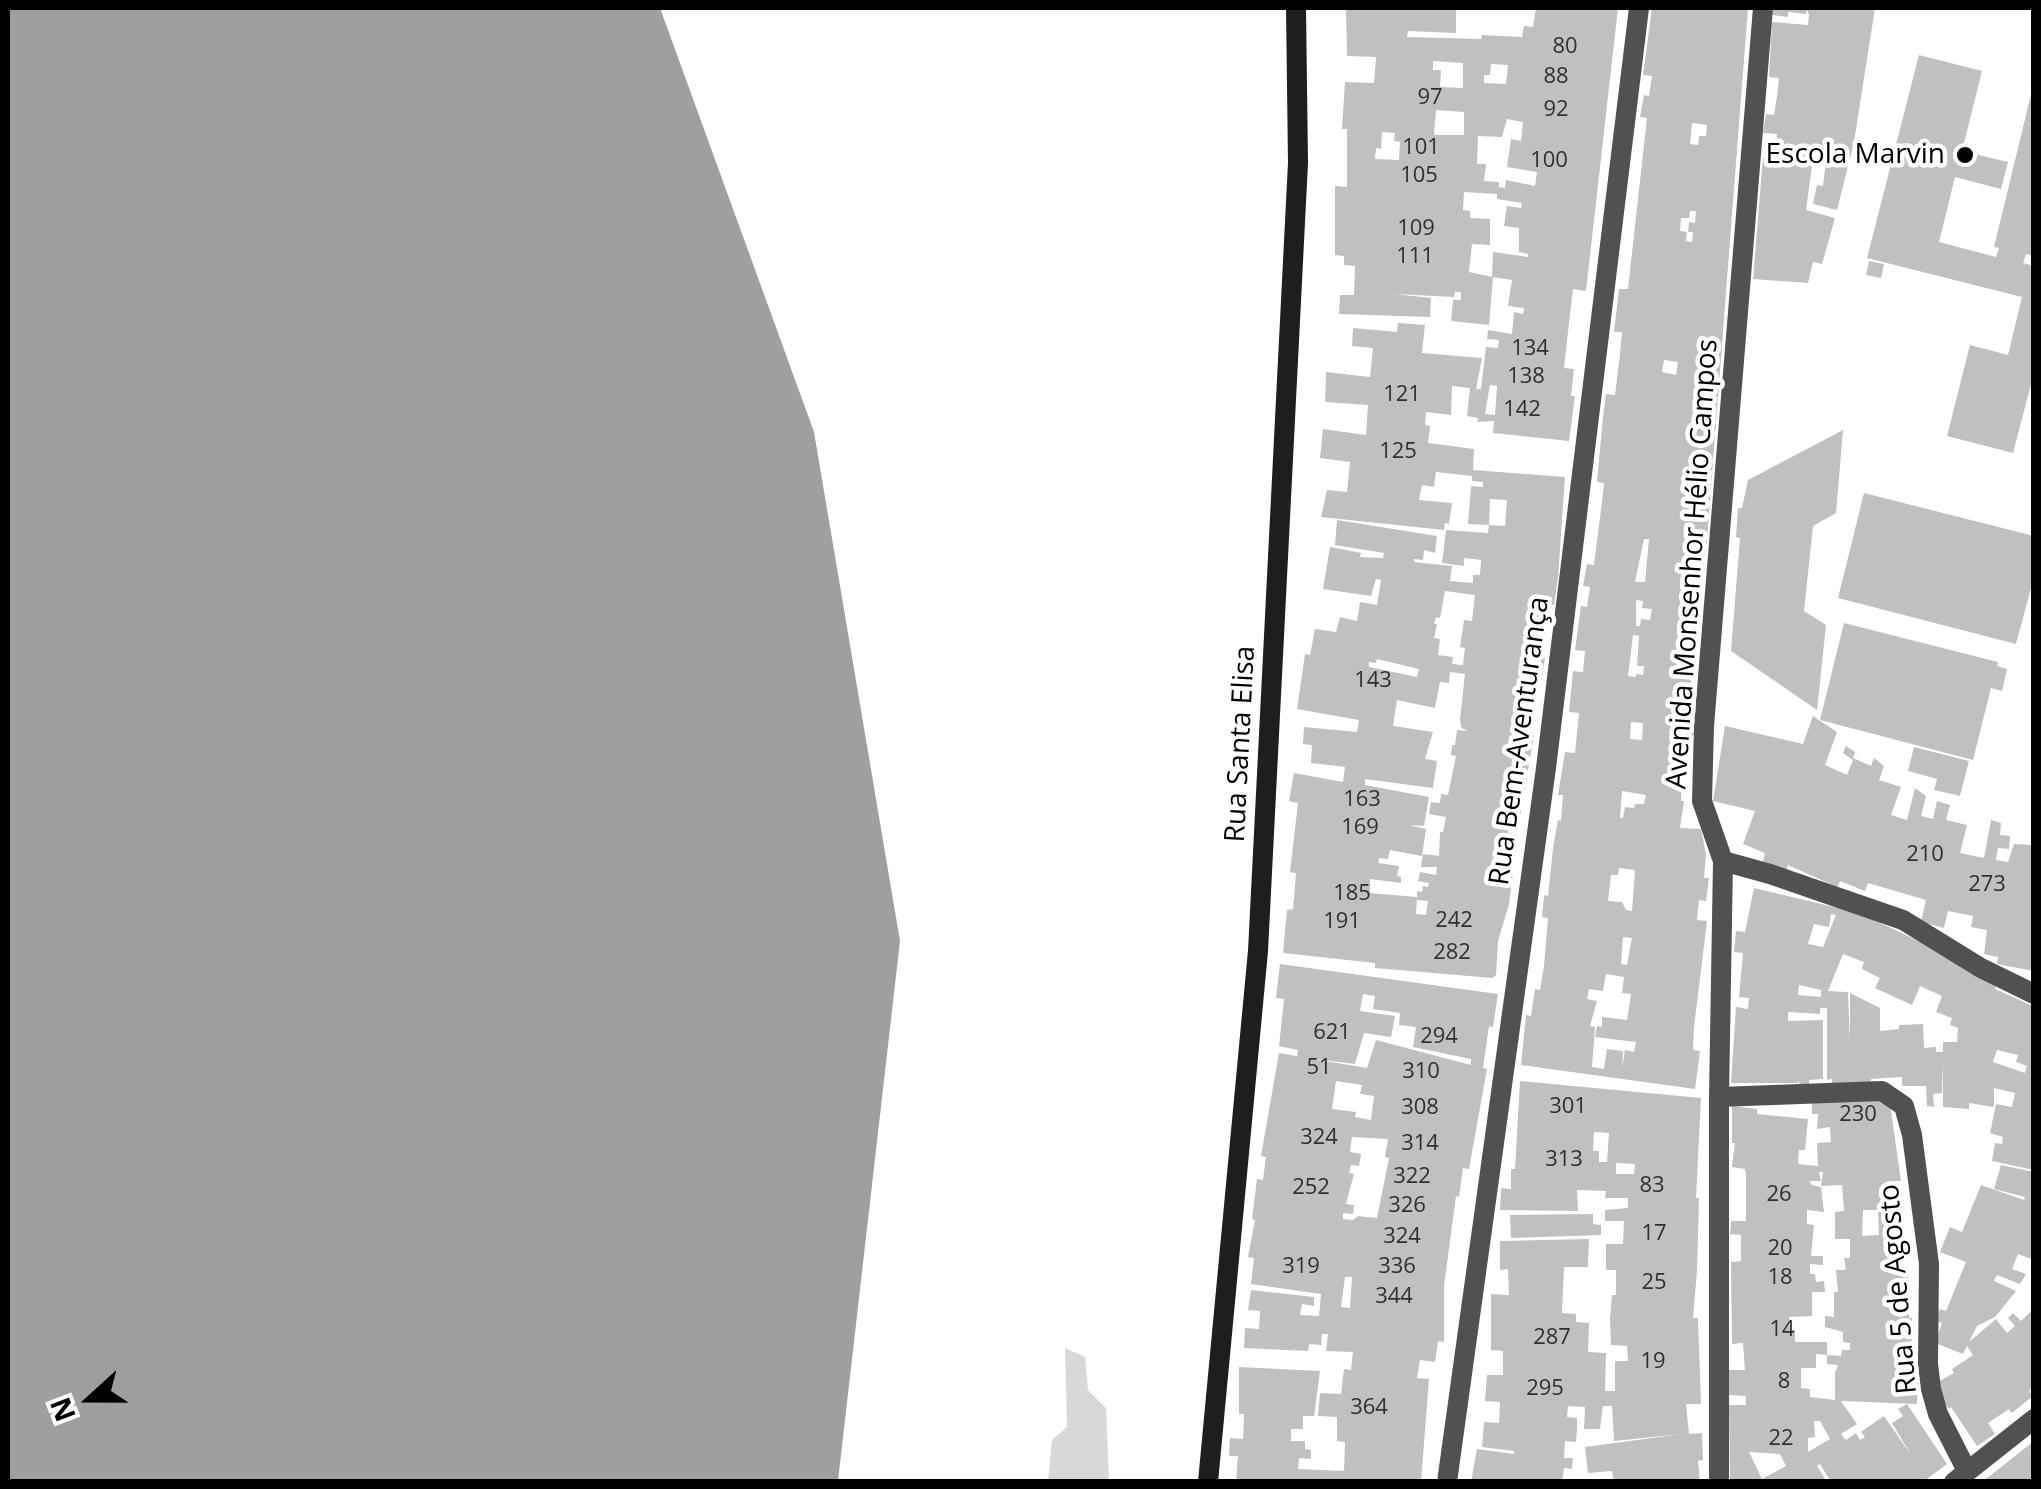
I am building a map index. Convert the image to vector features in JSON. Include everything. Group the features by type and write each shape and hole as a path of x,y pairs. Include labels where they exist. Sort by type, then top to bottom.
{"main road":[{"name":"Rua Santa Elisa","path":"1208,1482 1250,1000 1258,951 1298,163 1296,8"}],"street":[{"name":"Rua Bem-Aventurança","path":"1447,1482 1546,768 1639,8"},
{"name":"Avenida Monsenhor Hélio Campos","path":"1720,1482 1722,861 1702,801 1704,726 1763,8"},
{"path":"1722,861 1903,920 1981,968 2034,994"},
{"name":"Rua 5 de Agosto","path":"1719,1096 1882,1091 1904,1106 1912,1135 1929,1264 1931,1389 1960,1476"},
{"path":"1960,1476 2034,1420"}],"shaded area":[{"path":"8,8 660,8 814,432 900,941 838,1481 8,1481"},
{"path":"1065,1348 1085,1357 1088,1390 1106,1408 1109,1481 1048,1481 1052,1440 1067,1427"}],"building":[{"path":"1346,8 1456,9 1456,33 1408,31 1407,37 1481,39 1482,35 1522,37 1524,26 1533,27 1536,8 1618,8 1586,291 1573,289 1570,314 1564,368 1574,369 1571,396 1575,396 1569,441 1493,433 1494,421 1477,422 1478,418 1467,416 1470,388 1452,386 1451,415 1426,412 1425,425 1430,426 1428,443 1474,449 1473,470 1565,477 1558,578 1554,605 1540,603 1539,657 1545,658 1541,681 1532,680 1524,734 1534,735 1520,818 1511,816 1508,833 1518,835 1509,904 1498,941 1496,975 1492,978 1375,968 1375,963 1283,953 1296,873 1290,872 1298,803 1289,801 1294,773 1343,782 1345,767 1311,763 1312,745 1303,744 1304,727 1357,732 1359,720 1297,709 1305,654 1310,655 1315,629 1336,632 1340,617 1357,621 1360,602 1377,605 1381,580 1376,579 1371,596 1323,589 1330,547 1361,553 1360,557 1383,558 1384,553 1335,545 1337,520 1437,536 1435,553 1424,550 1423,560 1414,562 1452,566 1450,581 1473,583 1473,575 1480,575 1481,560 1464,558 1464,566 1442,563 1446,530 1488,533 1489,525 1468,524 1471,486 1483,487 1483,482 1472,481 1472,476 1436,472 1434,487 1422,485 1419,500 1452,503 1449,524 1445,523 1444,530 1321,517 1327,490 1347,492 1350,462 1320,458 1323,429 1366,435 1368,405 1325,402 1326,372 1370,377 1373,348 1352,346 1353,328 1397,332 1398,323 1425,325 1422,353 1482,358 1476,389 1481,389 1486,347 1498,348 1499,340 1487,339 1488,330 1512,334 1514,312 1523,314 1524,308 1508,306 1512,280 1493,277 1489,325 1451,321 1453,300 1461,300 1461,292 1455,292 1454,297 1394,294 1431,298 1430,317 1339,314 1340,295 1354,295 1355,266 1344,265 1344,256 1335,255 1335,186 1347,187 1347,129 1342,129 1345,82 1374,83 1376,57 1347,56","holes":["1433,61 1463,63 1463,88 1440,87 1441,70 1433,70","1491,64 1508,65 1506,84 1484,83 1484,75 1490,75","1436,110 1464,112 1464,135 1434,135","1507,119 1523,122 1521,141 1511,139 1507,167 1537,172 1535,186 1506,180 1505,188 1499,187 1499,182 1484,181 1486,164 1477,164 1478,136 1502,137","1382,132 1395,133 1394,141 1400,142 1399,160 1375,159 1376,148 1381,149","1464,192 1497,194 1497,199 1522,203 1521,208 1507,206 1504,226 1519,228 1519,252 1528,257 1493,252 1492,277 1469,272 1472,244 1490,245 1490,219 1470,218 1470,211 1463,210","1490,385 1497,386 1495,415 1485,414","1490,499 1507,500 1505,526 1489,525","1445,591 1475,595 1472,621 1464,620 1460,647 1465,648 1463,665 1452,664 1453,657 1438,655 1440,639 1434,638 1436,617 1440,618","1377,659 1419,669 1417,677 1369,667 1369,662 1376,663","1450,672 1465,674 1460,719 1461,727 1467,731 1457,730 1448,795 1441,794 1440,803 1431,802 1429,814 1446,817 1440,832 1439,856 1423,854 1421,867 1437,867 1436,875 1420,872 1418,881 1429,883 1422,892 1417,891 1417,897 1370,893 1370,879 1401,883 1397,876 1399,866 1378,863 1379,858 1388,859 1390,850 1422,856 1426,829 1409,825 1424,826 1429,797 1365,785 1365,779 1433,788 1437,761 1425,759 1433,732 1393,726 1397,700 1435,708 1440,682 1449,683","1417,900 1428,901 1426,915 1416,914"]},
{"path":"1652,8 1748,8 1707,538 1689,708 1694,727 1692,745 1687,744 1683,763 1681,801 1680,828 1701,829 1706,854 1704,878 1709,878 1706,901 1699,900 1697,920 1707,921 1694,1027 1693,1050 1700,1051 1695,1089 1521,1065 1526,1015 1531,1016 1544,966 1548,918 1542,917 1544,895 1548,896 1553,848 1558,820 1561,821 1563,795 1558,795 1565,752 1575,753 1579,713 1569,712 1573,671 1583,672 1585,651 1575,650 1581,606 1587,607 1590,587 1583,586 1587,564 1594,565 1602,502 1604,483 1597,482 1606,394 1615,395 1620,354 1622,332 1614,332 1619,289 1628,289 1647,118 1640,117 1652,76 1643,75","holes":["1692,123 1707,125 1706,136 1699,136 1698,145 1690,144","1690,211 1696,211 1695,223 1689,222 1692,242 1686,241 1687,232 1680,231 1681,218 1689,218","1664,360 1678,362 1676,375 1662,372","1644,539 1649,539 1645,582 1635,582","1636,600 1643,601 1642,608 1652,609 1650,620 1641,619 1640,626 1636,626","1633,635 1639,636 1637,666 1644,666 1643,675 1628,676","1631,722 1643,723 1642,740 1630,739","1622,791 1646,795 1644,804 1625,807 1623,818","1619,868 1635,870 1632,911 1626,910 1622,902 1608,901 1611,875 1618,875","1623,937 1632,938 1627,965 1621,964","1606,974 1624,977 1622,993 1631,994 1627,1020 1602,1017 1602,1027 1597,1026 1595,1037 1636,1042 1634,1052 1625,1050 1622,1068 1623,1051 1607,1049 1604,1069 1592,1067 1595,1027 1590,1026 1597,1001 1587,999 1589,989 1603,991"]},
{"path":"1773,8 1875,8 1854,142 1837,210 1813,204 1817,185 1823,186 1826,160 1838,163 1839,159 1813,158 1806,210 1835,218 1822,264 1813,262 1808,283 1753,279 1763,157 1775,157 1777,134 1763,133 1766,114 1774,115 1779,78 1769,77 1772,22 1808,25 1809,15 1807,10 1806,14 1788,12 1788,17 1772,15"},
{"path":"1919,55 1982,71 1962,151 2008,162 2001,189 1955,177 1939,242 1996,257 1999,248 1994,247 2034,82 2034,256 2026,254 2023,263 2034,266 2034,373 2013,453 1947,436 1970,345 2008,355 2022,297 1867,258"},
{"path":"1869,261 1884,264 1881,278 1866,275"},
{"path":"1843,430 1836,513 1813,526 1804,611 1826,625 1817,710 1731,651 1740,538 1736,537 1738,508 1742,508 1748,480"},
{"path":"1864,493 2034,536 2034,577 2016,644 1838,598"},
{"path":"1844,623 1998,662 1997,666 2007,669 2002,691 1991,688 1973,760 1820,720"},
{"path":"1813,716 1837,732 1825,765 1847,775 1853,760 1843,753 1846,746 1855,752 1853,758 1871,766 1874,758 1884,766 1879,780 1901,787 1891,815 1907,820 1915,788 1926,796 1921,816 1933,819 1937,801 1950,805 1946,820 1967,825 1960,853 1984,858 1991,820 2001,823 2000,835 2010,836 2009,849 1998,848 1996,860 2008,862 2014,844 2033,845 2034,971 1997,964 1998,957 1984,954 1987,930 1971,927 1973,916 1948,911 1944,928 1921,922 1926,900 1868,883 1865,891 1840,881 1837,887 1788,865 1786,870 1763,861 1765,853 1743,844 1755,811 1713,801 1725,726 1803,744"},
{"path":"1914,747 1969,761 1960,796 1934,790 1937,779 1908,771"},
{"path":"1754,888 1859,913 1938,950 1996,986 1995,989 2033,1006 2034,1170 1992,1161 1995,1143 2002,1144 2003,1137 1990,1133 1996,1104 2012,1107 2015,1093 1994,1088 1994,1107 1969,1103 1969,1109 1943,1107 1943,1060 1942,1093 1933,1094 1934,1107 1927,1106 1926,1086 1902,1086 1902,1077 1871,1079 1871,1086 1832,1087 1832,1079 1827,1080 1827,1008 1820,1008 1820,1014 1788,1012 1788,1021 1823,1020 1823,1079 1809,1080 1809,1088 1801,1087 1798,1080 1731,1083 1736,1007 1748,1009 1749,998 1739,997 1743,953 1734,952 1736,931 1745,932","holes":["1831,914 1836,915 1823,947 1808,944 1814,924 1829,927","1843,954 1864,962 1862,969 1880,978 1875,988 1912,1005 1920,986 1942,996 1936,1012 1952,1018 1950,1025 1958,1028 1957,1042 1943,1042 1943,1052 1936,1052 1936,1047 1924,1048 1923,1024 1880,1031 1880,1008 1850,993 1850,1043 1848,992 1828,991","1799,985 1821,990 1821,997 1798,995","1997,1050 2018,1055 2016,1062 2027,1066 2025,1073 1993,1062"]},
{"path":"1280,964 1498,994 1493,1027 1489,1026 1483,1068 1487,1069 1469,1169 1463,1168 1459,1197 1456,1196 1444,1286 1444,1342 1438,1341 1435,1362 1420,1360 1417,1378 1429,1379 1421,1482 1236,1482 1238,1456 1229,1456 1230,1438 1243,1439 1239,1367 1320,1371 1314,1416 1303,1416 1303,1429 1291,1429 1291,1441 1305,1441 1305,1449 1311,1450 1311,1459 1299,1458 1298,1469 1344,1471 1345,1442 1337,1441 1337,1417 1318,1416 1320,1393 1341,1394 1344,1369 1351,1370 1353,1352 1326,1351 1328,1334 1322,1334 1321,1345 1309,1344 1308,1351 1244,1348 1245,1328 1259,1329 1260,1311 1248,1310 1251,1290 1314,1297 1314,1306 1302,1304 1300,1315 1319,1316 1321,1294 1251,1284 1254,1258 1248,1257 1255,1220 1252,1219 1257,1179 1263,1180 1266,1157 1261,1156 1279,1053 1297,1056 1298,1050 1279,1046 1284,999 1276,998","holes":["1363,994 1375,996 1373,1009 1400,1013 1399,1025 1416,1027 1413,1047 1471,1059 1471,1065 1376,1040 1367,1068 1307,1058 1355,1064 1364,1033 1391,1037 1395,1016 1360,1011","1336,1081 1362,1085 1360,1094 1374,1096 1371,1120 1355,1117 1356,1112 1332,1109","1352,1137 1388,1139 1385,1157 1389,1158 1377,1218 1343,1219 1343,1213 1353,1214 1354,1205 1346,1204 1354,1174 1349,1173 1351,1165 1359,1166 1361,1154 1350,1152","1345,1277 1352,1277 1350,1308 1341,1307"]},
{"path":"1520,1081 1701,1098 1693,1318 1698,1318 1701,1404 1686,1404 1689,1434 1702,1433 1700,1482 1614,1482 1612,1471 1588,1473 1585,1447 1682,1434 1614,1441 1612,1406 1603,1406 1600,1429 1584,1429 1585,1407 1568,1406 1567,1417 1577,1418 1576,1442 1565,1441 1564,1458 1573,1458 1572,1469 1564,1468 1562,1482 1471,1482 1477,1449 1514,1454 1482,1447 1484,1422 1499,1423 1500,1402 1485,1401 1487,1375 1503,1375 1503,1351 1491,1350 1491,1294 1509,1295 1508,1269 1500,1270 1500,1241 1589,1239 1588,1267 1564,1267 1562,1313 1576,1314 1576,1322 1589,1323 1588,1352 1606,1353 1605,1391 1615,1391 1615,1361 1628,1361 1627,1346 1611,1345 1616,1270 1606,1270 1606,1244 1623,1244 1624,1221 1605,1221 1605,1210 1628,1208 1628,1198 1605,1198 1606,1191 1577,1190 1578,1211 1500,1210 1501,1188 1511,1189 1511,1169 1515,1169","holes":["1594,1132 1609,1133 1607,1162 1599,1162 1599,1151 1593,1151","1616,1163 1635,1164 1634,1174 1616,1174"]},
{"path":"1889,1097 1901,1181 1891,1181 1902,1267 1908,1266 1911,1374 1918,1374 1917,1404 1841,1401 1857,1424 1841,1434 1846,1440 1856,1433 1860,1440 1865,1437 1861,1432 1884,1416 1911,1455 1892,1423 1903,1416 1898,1409 1907,1404 1947,1464 1923,1482 1831,1482 1820,1464 1817,1466 1827,1482 1730,1482 1729,1405 1746,1405 1746,1396 1729,1395 1729,1370 1745,1370 1743,1343 1732,1344 1731,1262 1741,1261 1741,1235 1730,1234 1731,1221 1746,1221 1746,1175 1745,1169 1732,1167 1732,1106 1757,1109 1757,1114 1808,1119 1805,1150 1799,1150 1798,1164 1818,1166 1817,1143 1831,1142 1830,1127 1817,1129 1818,1114 1812,1114 1812,1099","holes":["1819,1172 1823,1172 1821,1186 1842,1185 1844,1211 1835,1212 1835,1239 1850,1239 1850,1258 1844,1258 1846,1270 1836,1270 1834,1317 1825,1316 1825,1327 1843,1332 1843,1342 1850,1343 1850,1350 1842,1350 1841,1356 1827,1355 1827,1342 1795,1342 1789,1317 1812,1316 1812,1292 1825,1292 1824,1281 1816,1282 1815,1274 1810,1274 1810,1264 1823,1265 1823,1256 1811,1256 1814,1225 1807,1224 1807,1210 1824,1212 1821,1187 1811,1185 1810,1181 1821,1181","1863,1210 1878,1210 1879,1235 1862,1236","1816,1354 1827,1355 1827,1364 1838,1365 1835,1400 1810,1397 1810,1389 1801,1388 1801,1368 1816,1368","1814,1421 1820,1421 1830,1439 1808,1452 1808,1438 1815,1437","1749,1452 1780,1454 1786,1466 1762,1479"]},
{"path":"2001,1165 2034,1172 2034,1260 2018,1254 2012,1269 2026,1274 2020,1284 1997,1275 1994,1281 2016,1291 1995,1317 1977,1326 1969,1342 1996,1319 2007,1333 2015,1326 2008,1318 2013,1313 2021,1321 2034,1308 2034,1387 2029,1391 2033,1396 2012,1413 2009,1409 1988,1423 1995,1434 1977,1446 1951,1407 1941,1399 1938,1382 1973,1355 1967,1346 1963,1354 1935,1343 1942,1323 1936,1321 1940,1309 1946,1311 1966,1262 1940,1252 1950,1227 1962,1232 1981,1185 2024,1200 2025,1197 1994,1189"},
{"path":"1593,1214 1593,1224 1601,1225 1601,1235 1511,1238 1510,1215"},
{"path":"2034,1441 2034,1482 1988,1482 1986,1479"}],"place":[{"name":"Escola Marvin","path":"1965,155"}]}
